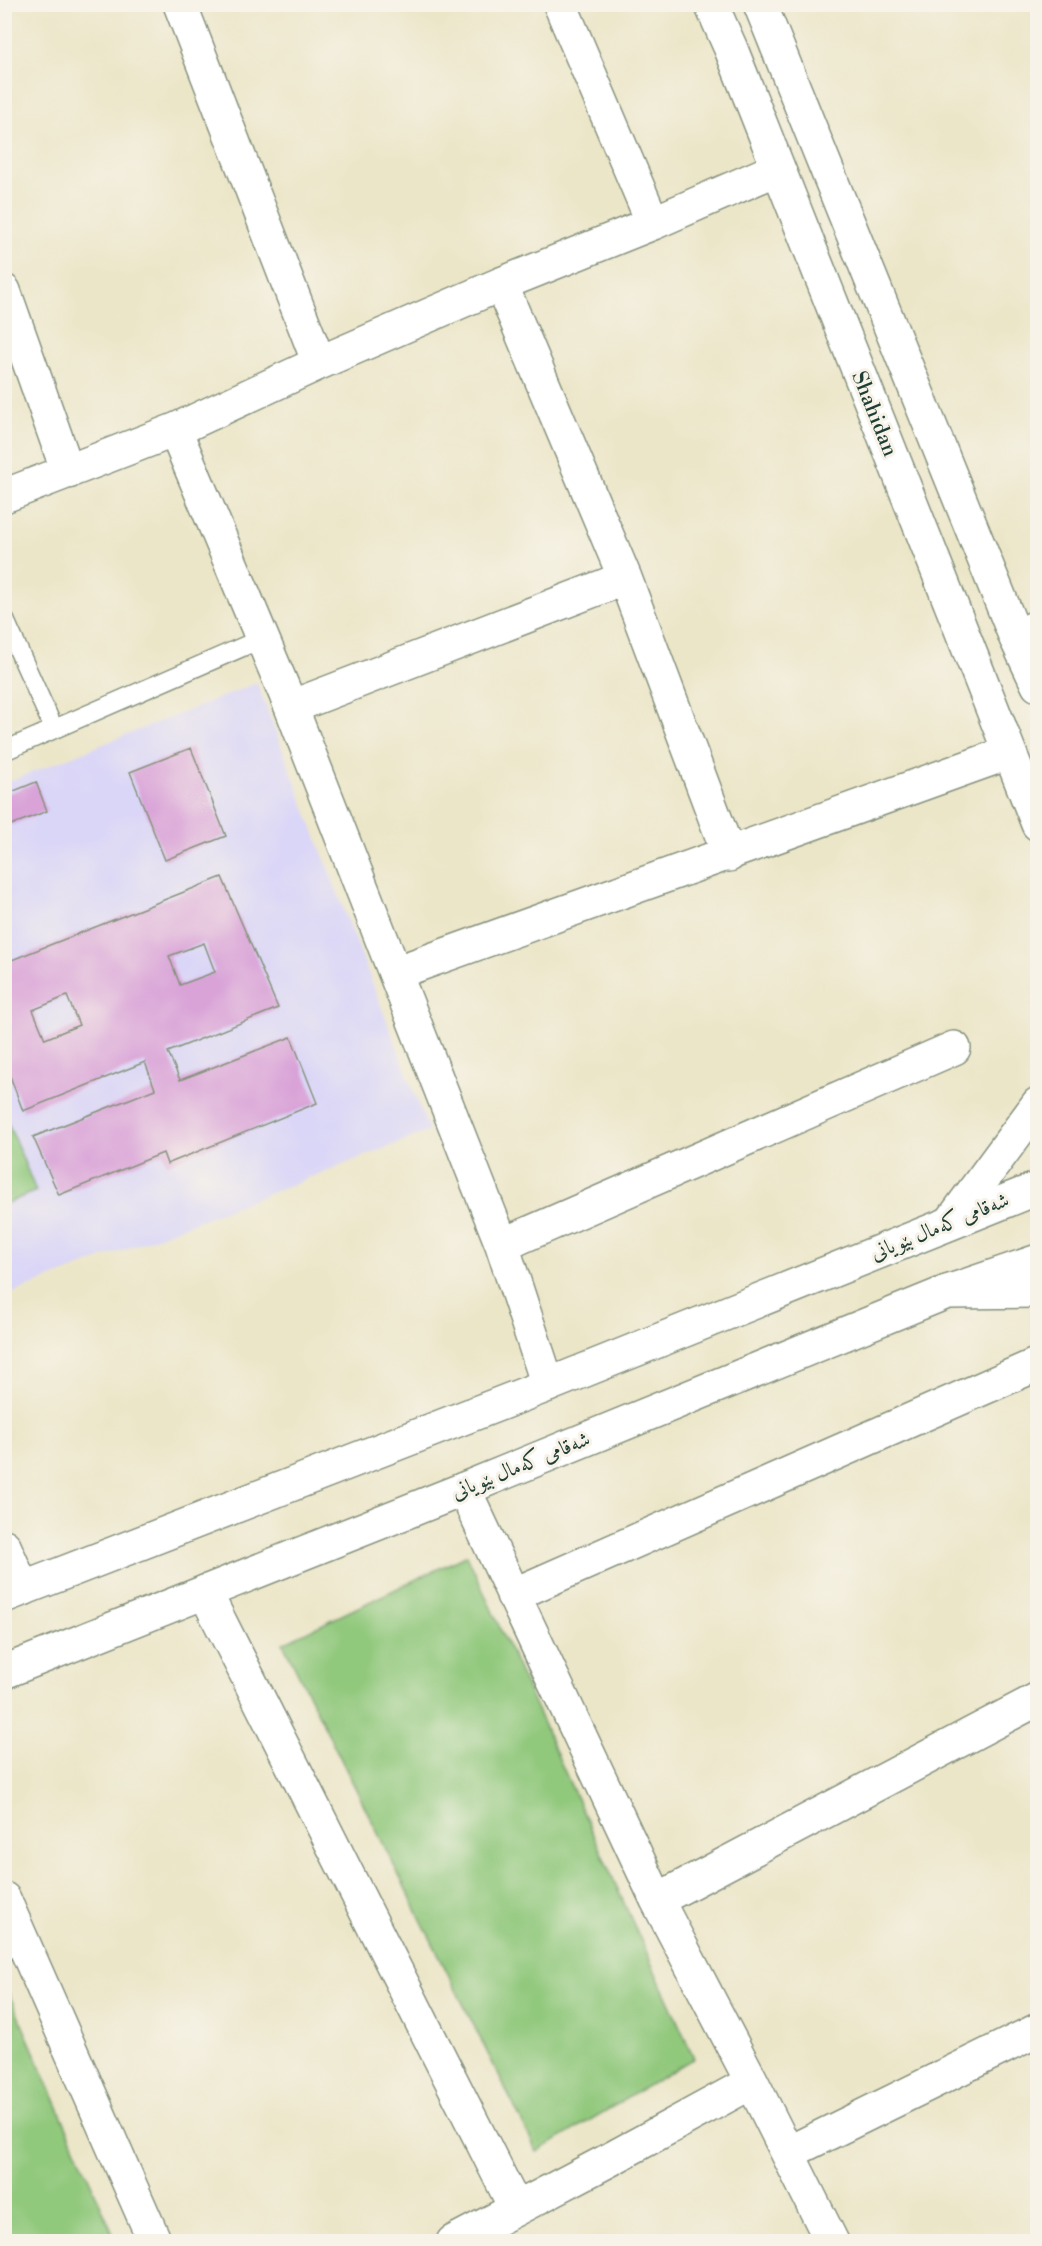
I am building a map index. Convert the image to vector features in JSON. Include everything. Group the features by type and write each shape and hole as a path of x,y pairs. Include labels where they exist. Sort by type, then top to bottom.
{"street":[{"path":"180,4 320,363"},
{"path":"560,4 653,223"},
{"name":"Shahidan","path":"711,4 731,49 1038,824"},
{"path":"731,49 765,15 1027,632 1038,685"},
{"path":"4,496 175,430 320,363 501,284 653,223 777,169"},
{"path":"501,284 625,578 729,855"},
{"path":"4,291 68,472"},
{"path":"175,430 291,707 502,1245 548,1385"},
{"path":"291,707 625,578"},
{"path":"395,973 1008,753"},
{"path":"502,1245 954,1048"},
{"path":"951,1222 1038,1104"},
{"name":"شەقامی کەمال بێویانی","path":"14,1592 548,1385 1038,1188"},
{"name":"شەقامی کەمال بێویانی","path":"4,1671 464,1490 947,1292 1038,1261"},
{"path":"947,1292 1038,1291"},
{"path":"513,1595 1038,1364"},
{"path":"464,1490 657,1900 832,2241"},
{"path":"4,1546 14,1592"},
{"path":"205,1592 516,2209"},
{"path":"657,1900 1038,1699"},
{"path":"4,1899 155,2241"},
{"path":"788,2152 1038,2030"},
{"path":"453,2241 752,2082"}],"lane":[{"path":"4,618 54,729"},
{"path":"4,751 262,638"}],"shaded area":[{"path":"257,683 429,1131 5,1296 5,783"}],"green space":[{"path":"4,1113 36,1191 5,1204 4,1204"},
{"path":"467,1555 694,2058 537,2152 283,1643"},
{"path":"5,1985 116,2241 5,2241"}],"building":[{"path":"191,748 226,836 165,860 130,772"},
{"path":"36,782 47,811 11,825 4,809 4,795"},
{"path":"222,877 278,1008 168,1052 180,1080 291,1037 317,1103 167,1164 163,1153 59,1195 33,1137 155,1089 145,1062 23,1111 4,1060 4,963","holes":["204,943 215,972 180,985 169,956","67,996 79,1025 45,1039 33,1010"]}]}
